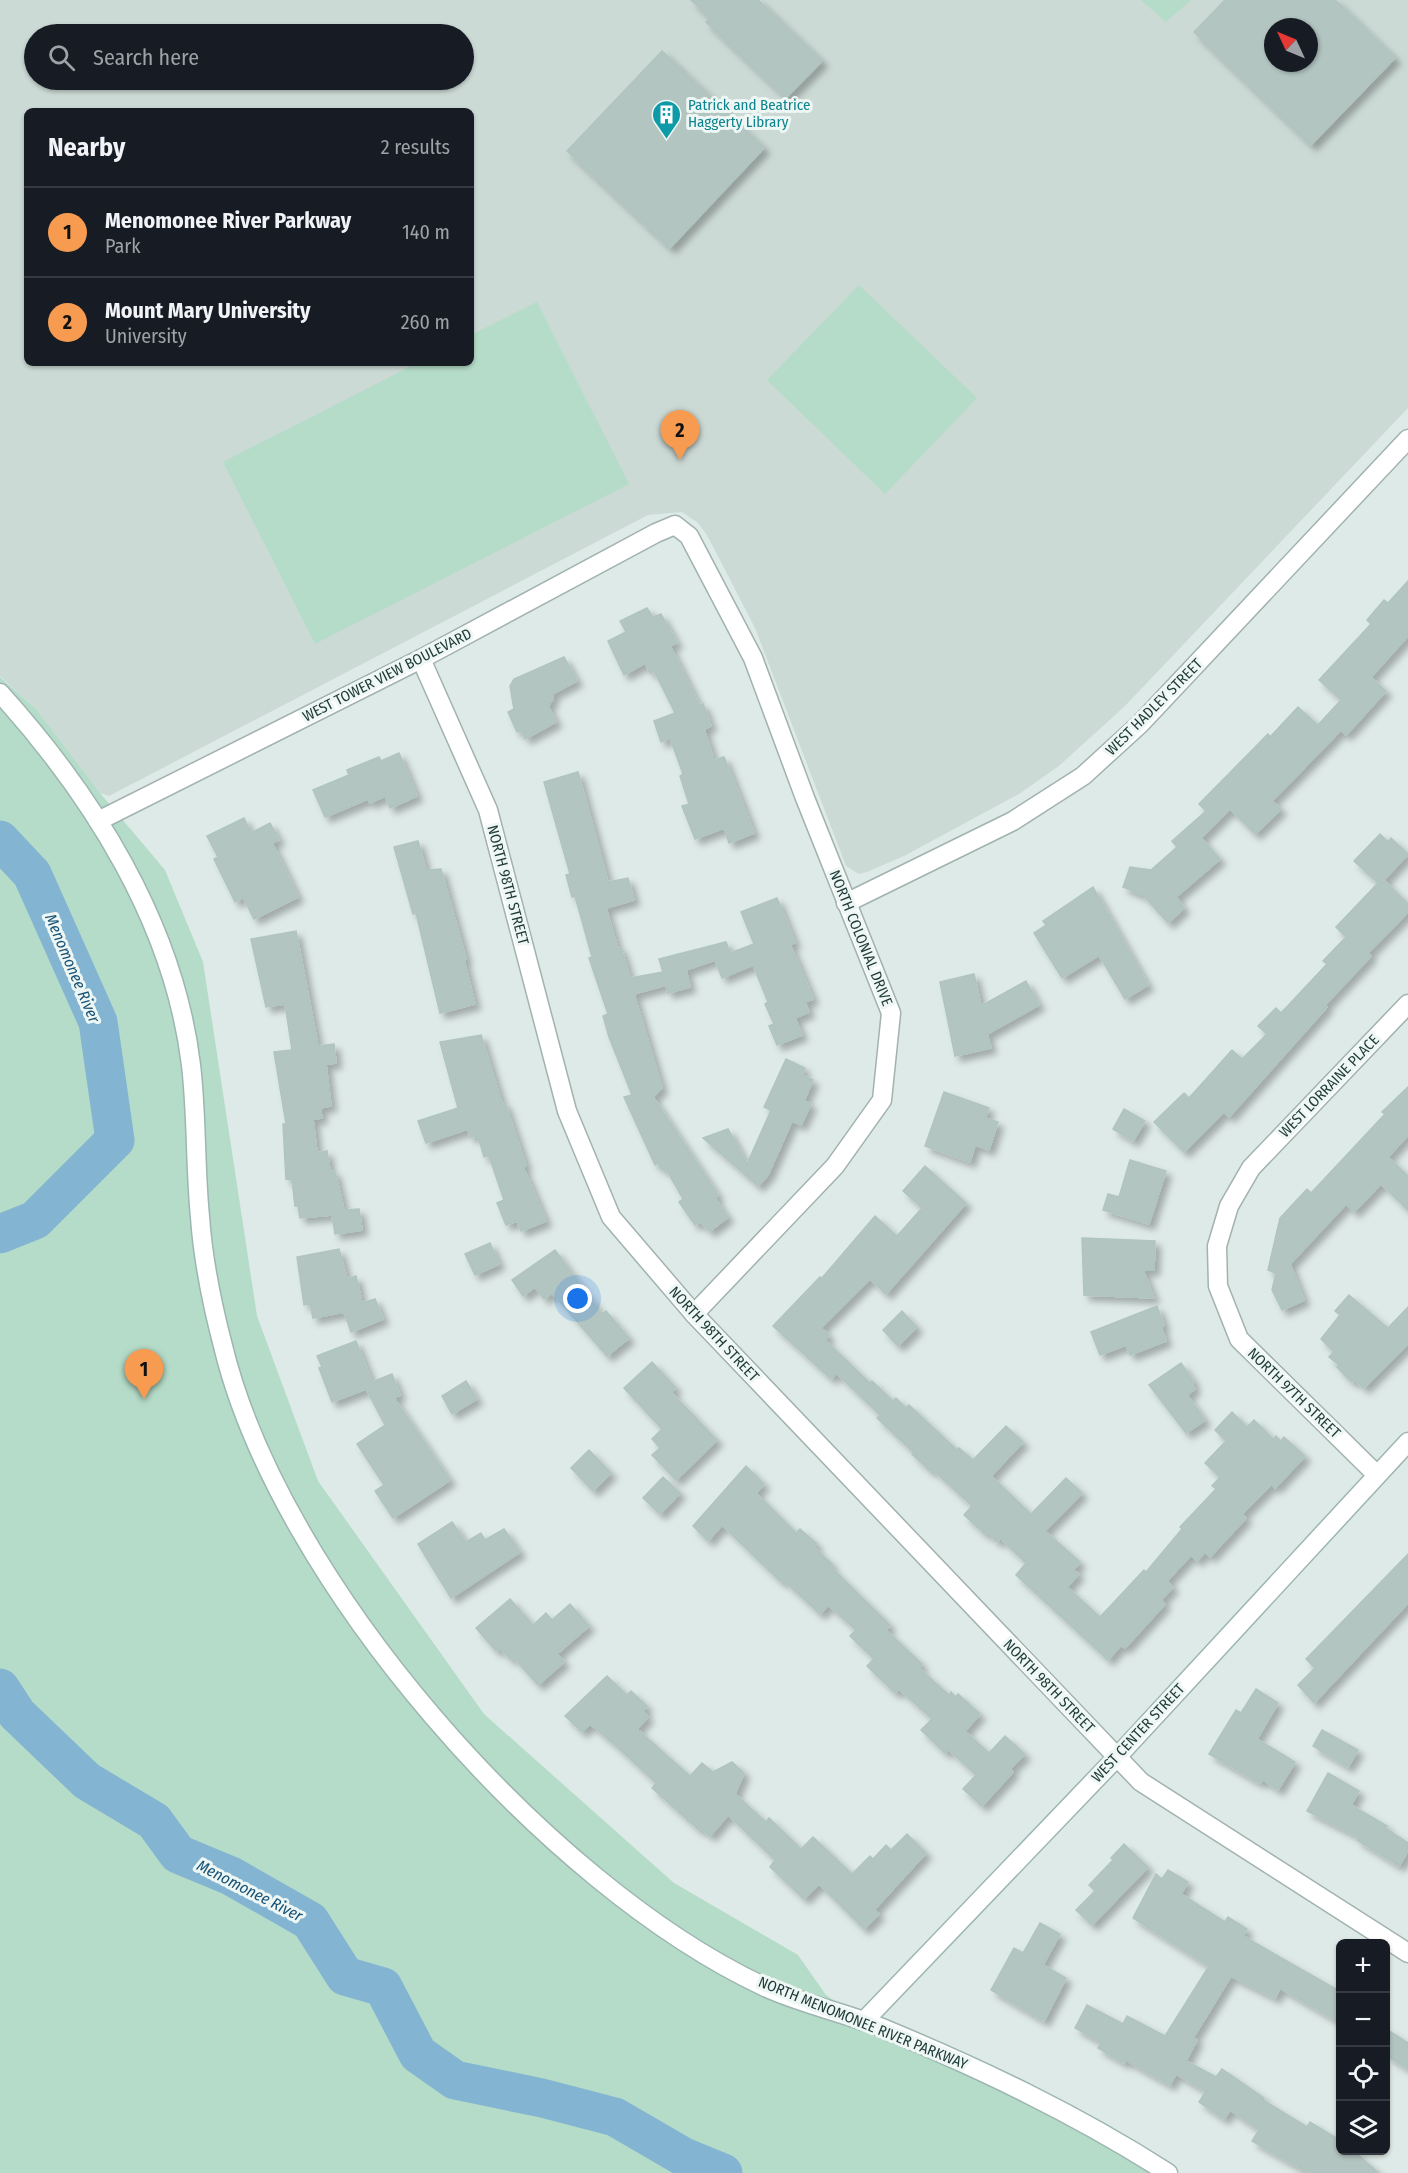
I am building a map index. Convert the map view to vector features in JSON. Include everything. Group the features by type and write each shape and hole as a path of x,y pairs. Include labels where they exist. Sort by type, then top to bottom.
{"street":[{"name":"WEST HADLEY STREET","path":"846,903 1013,822 1083,776 1140,724 1408,439"},
{"name":"NORTH COLONIAL DRIVE","path":"675,525 689,536 753,658 846,903 891,1013 882,1100 835,1166 694,1314"},
{"name":"WEST TOWER VIEW BOULEVARD","path":"98,822 421,659 675,525"},
{"name":"NORTH 98TH STREET","path":"421,659 488,810 571,1122 611,1217 694,1314 1141,1782 1408,1953"},
{"name":"NORTH MENOMONEE RIVER PARKWAY","path":"0,693 29,725 86,800 129,876 157,935 178,996 191,1063 200,1218 209,1283 235,1391 256,1447 316,1558 370,1636 458,1743 498,1787 587,1868 641,1912 693,1947 766,1987 864,2021 985,2072 1088,2124 1168,2173"},
{"name":"WEST LORRAINE PLACE","path":"1251,1168 1408,1004"},
{"name":"NORTH 97TH STREET","path":"1251,1168 1229,1206 1217,1246 1218,1286 1239,1339 1377,1475"},
{"name":"WEST CENTER STREET","path":"864,2021 1117,1757 1408,1442"}],"shaded area":[{"path":"0,0 1408,0 1408,408 1125,706 1059,766 1019,794 904,856 867,872 859,874 846,866 755,628 707,535 698,523 682,512 648,515 109,796 100,793 37,710 0,676"}],"green space":[{"path":"1141,0 1191,0 1166,22"},
{"path":"859,285 977,398 885,494 767,380"},
{"path":"537,302 629,484 315,644 223,462 411,366 474,366 474,334"},
{"path":"0,677 37,710 100,793 165,870 203,962 257,1316 318,1481 484,1714 674,1883 798,1955 826,1995 864,2021 1168,2173 0,2173"}],"building":[{"path":"691,0 758,0 822,61 786,98 706,22 710,18"},
{"path":"1225,0 1335,0 1395,58 1311,145 1194,32"},
{"name":"Patrick and Beatrice Haggerty Library","path":"662,51 764,148 670,248 567,151"},
{"path":"1408,581 1408,636 1371,677 1386,691 1346,735 1341,730 1272,801 1281,809 1255,834 1230,809 1201,838 1220,859 1176,897 1184,908 1168,923 1143,895 1123,887 1130,867 1151,870 1177,847 1172,841 1206,811 1199,804 1268,734 1270,737 1298,707 1318,725 1341,700 1319,680 1371,624 1367,620 1384,600 1388,603"},
{"path":"647,608 653,617 661,614 677,643 670,646 699,705 703,704 711,726 704,729 714,760 724,757 754,833 729,843 724,828 695,839 682,806 689,804 680,776 683,774 670,738 661,742 654,721 675,713 654,671 650,673 645,663 624,675 608,641 626,632 620,621"},
{"path":"564,657 577,681 552,694 553,699 548,706 556,722 525,739 522,730 517,732 508,712 514,709 510,686 514,679"},
{"path":"399,753 417,796 390,808 385,796 370,803 368,799 325,817 313,790 349,775 347,770 379,757 381,761"},
{"path":"578,772 608,882 628,878 634,900 606,908 618,949 621,948 630,978 663,972 659,959 726,942 730,953 754,944 741,912 777,898 795,943 790,944 813,999 805,1002 809,1012 795,1018 802,1035 777,1045 769,1026 774,1024 765,1004 768,1002 753,965 722,978 715,960 686,970 690,987 668,993 666,985 634,994 662,1088 653,1097 718,1195 715,1198 728,1217 710,1231 700,1222 695,1225 679,1202 683,1199 666,1169 661,1169 658,1163 655,1165 624,1097 632,1095 603,1016 608,1014 589,958 592,957 575,896 572,897 566,875 570,874 544,782"},
{"path":"244,818 251,833 270,823 279,840 272,843 298,897 254,919 243,897 235,902 214,859 218,857 207,836"},
{"path":"1380,834 1388,842 1391,838 1408,854 1384,880 1408,904 1408,912 1368,953 1371,956 1325,1005 1327,1007 1229,1117 1224,1112 1184,1152 1154,1122 1184,1093 1189,1098 1232,1050 1242,1059 1267,1034 1258,1026 1276,1008 1281,1013 1327,964 1323,961 1346,937 1336,927 1378,883 1354,861"},
{"path":"418,841 426,870 441,869 466,959 464,960 475,1004 440,1013 416,913 413,914 394,847"},
{"path":"1093,887 1148,985 1125,999 1099,955 1062,978 1034,933 1046,925 1043,921"},
{"path":"296,931 318,1046 334,1044 336,1063 326,1064 331,1106 320,1108 322,1118 313,1119 317,1153 327,1151 330,1171 335,1172 344,1210 359,1209 362,1230 335,1234 332,1215 300,1218 298,1206 295,1206 292,1180 286,1179 283,1124 286,1124 274,1052 292,1050 285,1004 266,1007 251,939"},
{"path":"974,974 981,1006 1026,981 1039,1005 987,1034 991,1048 955,1056 940,982"},
{"path":"481,1035 502,1104 505,1103 526,1166 523,1167 546,1221 521,1231 517,1221 506,1225 497,1203 504,1200 489,1156 484,1157 478,1136 470,1137 468,1129 426,1143 418,1121 458,1108 440,1042"},
{"path":"786,1059 805,1068 802,1075 813,1080 804,1101 811,1104 801,1125 792,1121 768,1175 758,1186 703,1138 728,1129 747,1164 771,1110 764,1107"},
{"path":"1408,1087 1408,1135 1388,1157 1408,1176 1408,1210 1381,1184 1354,1212 1346,1204 1290,1264 1304,1300 1282,1310 1272,1290 1276,1273 1268,1270 1280,1218 1307,1189 1311,1193 1385,1114 1382,1112"},
{"path":"944,1092 989,1108 985,1118 998,1122 989,1150 975,1145 970,1162 925,1146"},
{"path":"1124,1109 1145,1121 1133,1141 1113,1129"},
{"path":"1130,1160 1166,1171 1149,1224 1103,1210 1108,1194 1119,1197"},
{"path":"925,1166 966,1203 886,1294 870,1279 821,1328 829,1335 825,1340 870,1383 872,1381 893,1401 896,1398 906,1408 909,1405 957,1450 959,1448 973,1460 1006,1426 1023,1442 991,1476 1031,1514 1066,1478 1082,1493 1045,1531 1080,1562 1073,1570 1079,1574 1067,1587 1100,1617 1144,1570 1146,1572 1182,1529 1180,1527 1216,1489 1212,1486 1220,1477 1205,1463 1226,1441 1215,1430 1232,1412 1247,1427 1254,1420 1273,1439 1276,1436 1281,1441 1284,1437 1305,1456 1275,1488 1272,1484 1242,1514 1246,1518 1210,1557 1205,1552 1197,1561 1191,1555 1167,1581 1173,1587 1161,1600 1165,1604 1125,1648 1121,1645 1108,1660 1016,1575 1026,1563 1000,1538 997,1542 964,1515 972,1506 912,1454 914,1453 877,1418 880,1415 836,1373 831,1379 773,1326 820,1277 822,1278 875,1216 897,1236 922,1208 903,1191"},
{"path":"1082,1238 1155,1241 1154,1270 1143,1270 1154,1298 1084,1295"},
{"path":"490,1243 499,1264 475,1275 465,1254"},
{"path":"339,1249 347,1279 356,1276 362,1303 375,1299 383,1319 351,1332 344,1312 313,1318 310,1304 304,1305 297,1257"},
{"path":"555,1250 602,1314 606,1311 629,1338 607,1356 552,1293 544,1299 535,1287 523,1296 512,1280"},
{"path":"1349,1295 1388,1328 1408,1307 1408,1344 1364,1388 1354,1379 1352,1382 1337,1367 1339,1365 1329,1357 1334,1352 1321,1339 1340,1315 1335,1311"},
{"path":"1157,1306 1164,1325 1161,1326 1166,1341 1130,1355 1126,1345 1100,1355 1091,1332"},
{"path":"902,1311 917,1327 898,1346 883,1330"},
{"path":"356,1341 372,1382 392,1374 400,1395 394,1398 450,1480 393,1518 375,1491 384,1485 357,1444 385,1425 366,1389 332,1402 319,1368 322,1367 317,1356"},
{"path":"652,1362 676,1388 671,1392 717,1440 676,1480 652,1455 660,1448 652,1439 662,1429 624,1388"},
{"path":"1181,1363 1194,1382 1192,1384 1195,1389 1187,1395 1205,1420 1186,1433 1149,1385"},
{"path":"466,1381 477,1399 452,1414 442,1396"},
{"path":"589,1450 611,1473 593,1491 571,1468"},
{"path":"746,1466 764,1484 756,1493 796,1533 800,1529 817,1544 814,1547 832,1564 830,1566 890,1625 886,1630 922,1664 919,1668 949,1695 951,1692 956,1697 958,1694 980,1714 965,1731 989,1753 1005,1736 1025,1754 1010,1769 1013,1772 982,1806 963,1789 976,1775 948,1749 945,1753 921,1730 932,1719 899,1689 895,1693 867,1666 874,1659 850,1636 856,1630 828,1605 820,1614 783,1580 781,1582 722,1525 708,1541 693,1526"},
{"path":"663,1477 680,1493 660,1514 643,1498"},
{"path":"452,1522 466,1542 481,1533 485,1540 504,1529 520,1552 451,1598 418,1544"},
{"path":"1408,1554 1408,1603 1314,1703 1298,1685 1315,1668 1306,1659"},
{"path":"510,1599 533,1625 546,1613 552,1620 570,1604 589,1626 557,1654 564,1662 538,1685 513,1657 510,1659 500,1648 496,1651 476,1628"},
{"path":"607,1676 627,1695 631,1691 647,1706 643,1711 648,1717 637,1729 690,1776 702,1763 713,1772 732,1762 744,1773 735,1794 766,1822 769,1818 801,1849 813,1837 852,1874 870,1856 873,1859 886,1845 891,1850 907,1834 926,1853 874,1910 879,1914 864,1929 819,1884 804,1899 770,1867 775,1860 728,1815 710,1836 701,1828 699,1830 652,1788 656,1783 615,1745 590,1724 582,1732 565,1716"},
{"path":"1256,1689 1278,1703 1257,1739 1295,1762 1278,1790 1263,1780 1260,1783 1209,1754 1236,1710 1241,1713"},
{"path":"1322,1730 1358,1750 1348,1767 1313,1746"},
{"path":"1328,1773 1359,1791 1351,1805 1387,1826 1385,1828 1408,1843 1408,1851 1399,1866 1357,1840 1359,1837 1307,1811"},
{"path":"1124,1844 1148,1867 1092,1925 1076,1910 1095,1891 1089,1885 1113,1860 1111,1858"},
{"path":"1168,1870 1188,1882 1181,1894 1225,1922 1228,1917 1247,1929 1243,1936 1336,1989 1336,2020 1280,1988 1275,1998 1231,1976 1193,2038 1197,2040 1186,2061 1216,2077 1222,2069 1264,2098 1263,2100 1307,2127 1310,2122 1336,2138 1336,2155 1358,2155 1379,2173 1309,2173 1252,2141 1259,2130 1230,2110 1224,2119 1199,2102 1206,2091 1176,2074 1170,2085 1126,2060 1124,2063 1098,2048 1101,2042 1075,2028 1087,2005 1123,2024 1127,2016 1165,2036 1209,1966 1133,1918 1156,1874 1162,1879"},
{"path":"1040,1923 1060,1934 1043,1965 1066,1978 1044,2021 991,1990 1014,1948 1023,1953"},
{"path":"1390,2032 1408,2043 1408,2069 1390,2058"}],"waterway":[{"name":"Menomonee River","path":"0,840 32,874 98,1022 115,1140 35,1220 0,1234"},
{"name":"Menomonee River","path":"0,1688 17,1714 87,1781 154,1821 178,1854 231,1876 310,1921 345,1976 383,1987 418,2054 455,2080 542,2098 615,2117 684,2157 723,2173"}],"place":[{"name":"Patrick and Beatrice Haggerty Library","path":"667,140"},
{"name":"Mount Mary University","path":"680,460"},
{"name":"Menomonee River Parkway","path":"144,1399"}]}
